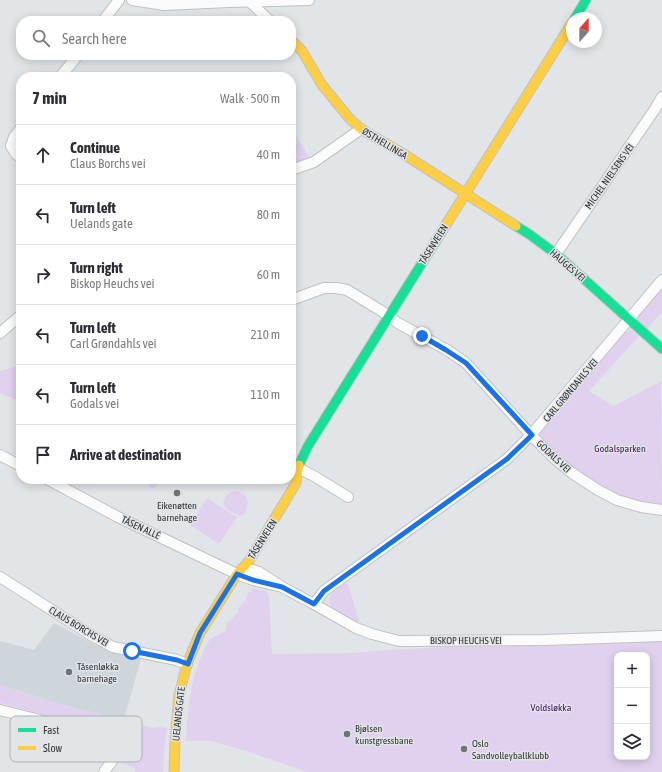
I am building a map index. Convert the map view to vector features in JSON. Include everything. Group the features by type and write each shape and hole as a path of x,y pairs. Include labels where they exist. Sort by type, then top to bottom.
{"street":[{"path":"107,16 119,0"},
{"path":"132,0 164,4 229,1 250,2 309,0"},
{"path":"579,12 586,0"},
{"path":"250,2 265,16"},
{"name":"TÅSENVEIEN","path":"296,464 566,32"},
{"name":"ØSTHELLINGA","path":"296,45 302,51 322,85 360,129 402,153 464,194"},
{"path":"64,72 74,60"},
{"name":"MICHEL NIELSENS VEI","path":"556,254 662,97"},
{"path":"296,168 314,162 360,129"},
{"path":"16,134 11,146 16,154"},
{"name":"HAUGES VEI","path":"464,194 529,234 556,254 662,349"},
{"name":"CARL GRØNDAHLS VEI","path":"314,604 324,591 507,459 532,435 662,280"},
{"name":"GODALS VEI","path":"296,298 324,288 347,290 398,323 466,363 555,459 572,473 598,490 617,500 641,507 662,510"},
{"path":"0,333 16,319"},
{"path":"0,455 16,463"},
{"path":"296,466 348,497"},
{"name":"TÅSEN ALLÉ","path":"56,484 118,517 237,574"},
{"name":"TÅSENVEIEN","path":"237,574 242,556 286,484"},
{"name":"TÅSENVEIEN","path":"237,574 249,561 295,484"},
{"name":"BISKOP HEUCHS VEI","path":"237,574 253,570 264,574 282,587 356,628 399,641 545,640 662,636"},
{"name":"UELANDS GATE","path":"174,772 179,695 188,664 200,633 237,574"},
{"name":"CLAUS BORCHS VEI","path":"0,577 113,647 177,660 188,664"},
{"path":"0,710 25,716"},
{"path":"104,772 111,762"}],"shaded area":[{"name":"Tåsenløkka barnehage","path":"54,623 111,652 141,659 125,716 106,716 60,704 0,685 0,641 34,650"}],"green space":[{"path":"296,136 310,158 296,162"},
{"path":"662,286 662,312 647,329 637,319 638,315"},
{"name":"Godalsparken","path":"631,330 639,336 589,391 614,406 661,381 662,506 647,504 622,496 600,486 579,474 541,440 540,431 622,334"},
{"path":"16,366 16,400 0,393 0,371"},
{"path":"148,484 158,484 152,489"},
{"path":"235,491 244,494 248,503 243,515 239,516 225,508 223,505 226,496"},
{"path":"207,498 237,517 219,544 190,525"},
{"path":"344,584 348,584 359,621 340,614 331,606 330,597 337,588"},
{"name":"Voldsløkka","path":"252,588 266,591 269,594 272,654 350,653 662,636 662,772 307,772 212,741 186,741 187,718 192,685 203,652 210,640 225,631 228,622 234,618 234,616 238,613 239,607 246,600 248,592 252,592"},
{"path":"0,685 60,704 106,716 50,716 0,703"},
{"path":"142,725 152,728 167,728 163,772 135,772 135,768 120,762 142,762"}],"traffic: fast":[{"path":"579,12 586,0"},
{"path":"516,226 556,254 662,349"},
{"path":"299,465 308,446 442,231"}],"traffic: slow":[{"path":"442,231 566,33"},
{"path":"296,45 302,51 322,85 349,118 361,129 402,153 516,226"},
{"path":"296,483 299,465"},
{"path":"174,772 179,695 187,664 200,633 237,574 249,561 295,484"}],"place":[{"name":"Eikenøtten barnehage","path":"177,493"},
{"name":"Tåsenløkka barnehage","path":"69,672"},
{"name":"Bjølsen kunstgressbane","path":"347,734"},
{"name":"Oslo Sandvolleyballklubb","path":"464,749"}],"route":[{"path":"132,651 177,660 188,664 200,633 237,574 262,583 282,587 314,604 324,591 507,459 532,435 466,363 422,336"}]}
